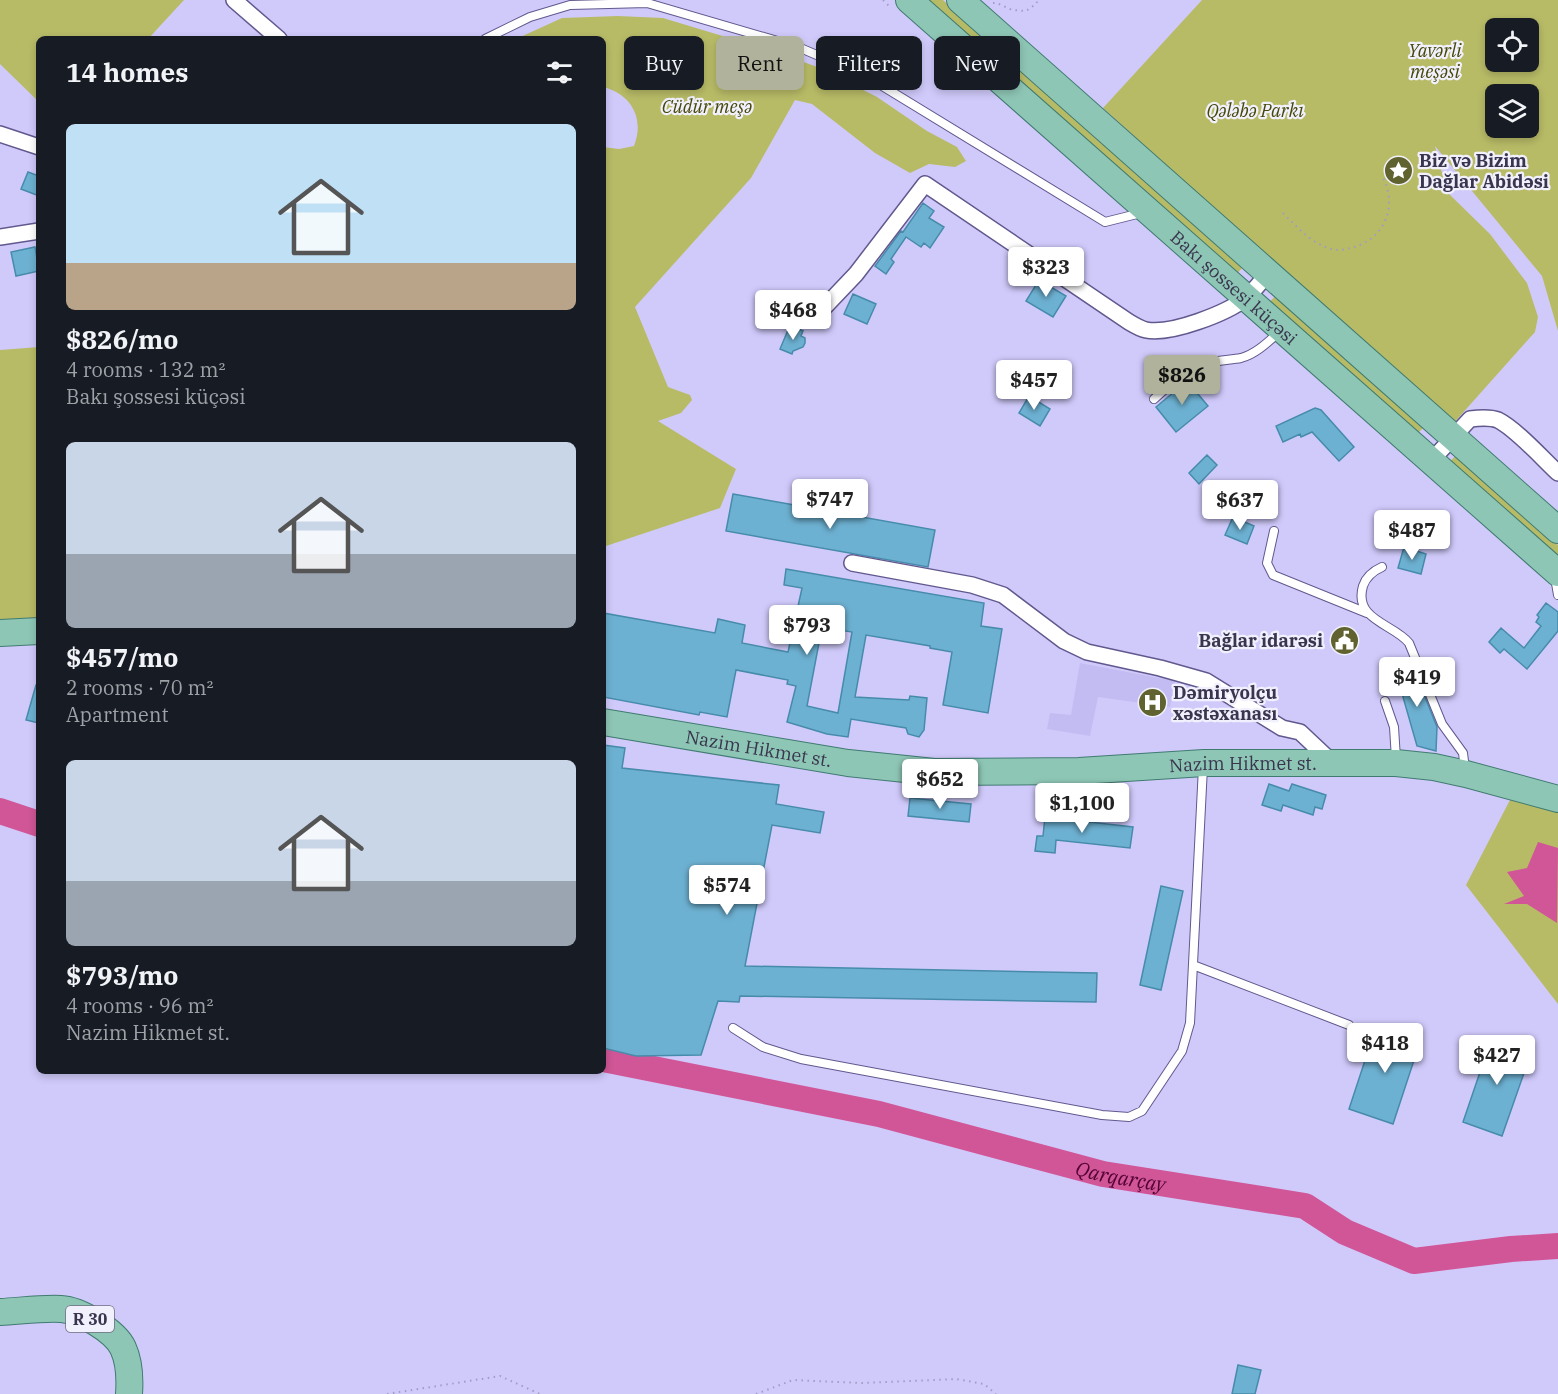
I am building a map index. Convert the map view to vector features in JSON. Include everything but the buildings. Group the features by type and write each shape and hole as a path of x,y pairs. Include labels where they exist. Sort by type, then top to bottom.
{"main road":[{"name":"Bakı şossesi küçəsi","path":"909,0 1556,571"},
{"name":"Bakı şossesi küçəsi","path":"965,4 1558,530"},
{"path":"0,633 36,631"},
{"name":"Nazim Hikmet st.","path":"606,723 848,764 934,772 1079,771 1204,763 1396,763 1434,767 1466,774 1558,799"},
{"name":"R 30","path":"0,1312 63,1309 82,1315 102,1326 123,1347 130,1382 129,1394"}],"street":[{"path":"234,0 276,36"},
{"path":"0,134 36,146"},
{"path":"816,316 856,274 924,184 1145,330 1161,331 1208,318 1246,297 1268,274"},
{"path":"0,237 36,231"},
{"path":"1431,461 1470,419 1497,420 1528,444 1558,473"},
{"path":"852,563 972,585 1003,595 1064,641 1087,652 1206,681 1282,728 1300,732 1334,764"}],"lane":[{"path":"491,36 530,17 570,5 646,3 798,47 866,76 1105,222 1148,211"},
{"path":"1154,399 1199,367 1211,362 1243,357 1261,348 1282,329"},
{"path":"1274,531 1267,563 1273,575 1367,613 1379,623 1399,633 1409,643 1442,724 1463,753 1466,774"},
{"path":"1367,613 1363,606 1362,590 1369,576 1382,567"},
{"path":"1556,571 1558,595"},
{"path":"1385,701 1394,727 1396,763"},
{"path":"733,1028 763,1047 801,1059 1102,1115 1128,1117 1142,1111 1182,1051 1190,1023 1204,763"},
{"path":"1193,965 1349,1025"}],"path":[{"path":"965,4 997,3 1012,10 1026,11 1038,0"},
{"path":"1283,213 1311,240 1321,245 1334,250 1343,250 1363,245 1371,240 1379,230 1389,208 1388,188 1382,176"},
{"path":"387,1394 500,1376 540,1394"},
{"path":"756,1394 793,1380 862,1383 956,1379 984,1384 996,1394"}],"shaded area":[{"name":"Dəmiryolçu xəstəxanası","path":"1080,663 1175,681 1170,707 1098,697 1090,736 1047,729 1050,713 1071,715"},
{"path":"1538,842 1558,848 1557,923 1527,904 1504,904 1524,896 1507,872 1527,868"}],"green space":[{"path":"0,0 184,0 151,36 36,36 36,99 0,64"},
{"path":"923,0 943,0 983,36 963,36"},
{"name":"Qələbə Parkı","path":"1202,0 1558,0 1558,331 1542,276 1435,146 1447,192 1490,234 1527,283 1538,317 1535,332 1452,425 1103,108"},
{"name":"Cüdür meşə","path":"618,16 663,18 723,36 716,36 716,90 804,90 804,62 816,67 816,90 863,90 927,131 957,147 966,161 955,167 929,164 910,173 875,153 812,104 795,100 751,178 635,307 668,387 690,395 692,400 681,413 658,421 736,469 720,508 606,546 606,147 619,149 634,146 638,126 628,101 606,88 606,36 523,36 562,18"},
{"path":"1020,69 1243,267 1234,277 1020,86"},
{"path":"1276,295 1424,427 1415,436 1268,304"},
{"path":"36,347 36,621 0,621 0,350"},
{"path":"1456,455 1558,545 1558,561 1448,464"},
{"path":"1512,796 1558,809 1558,1004 1466,885"}],"waterway":[{"path":"0,811 36,823"},
{"name":"Qarqarçay","path":"606,1060 879,1114 1103,1174 1305,1206 1345,1232 1414,1261 1511,1249 1558,1246"}],"place":[{"name":"Biz və Bizim Dağlar Abidəsi","path":"1398,170"},
{"name":"Bağlar idarəsi","path":"1344,640"},
{"name":"Dəmiryolçu xəstəxanası","path":"1152,702"}],"park label":[{"name":"Yavərli meşəsi","path":"1435,60"}]}
